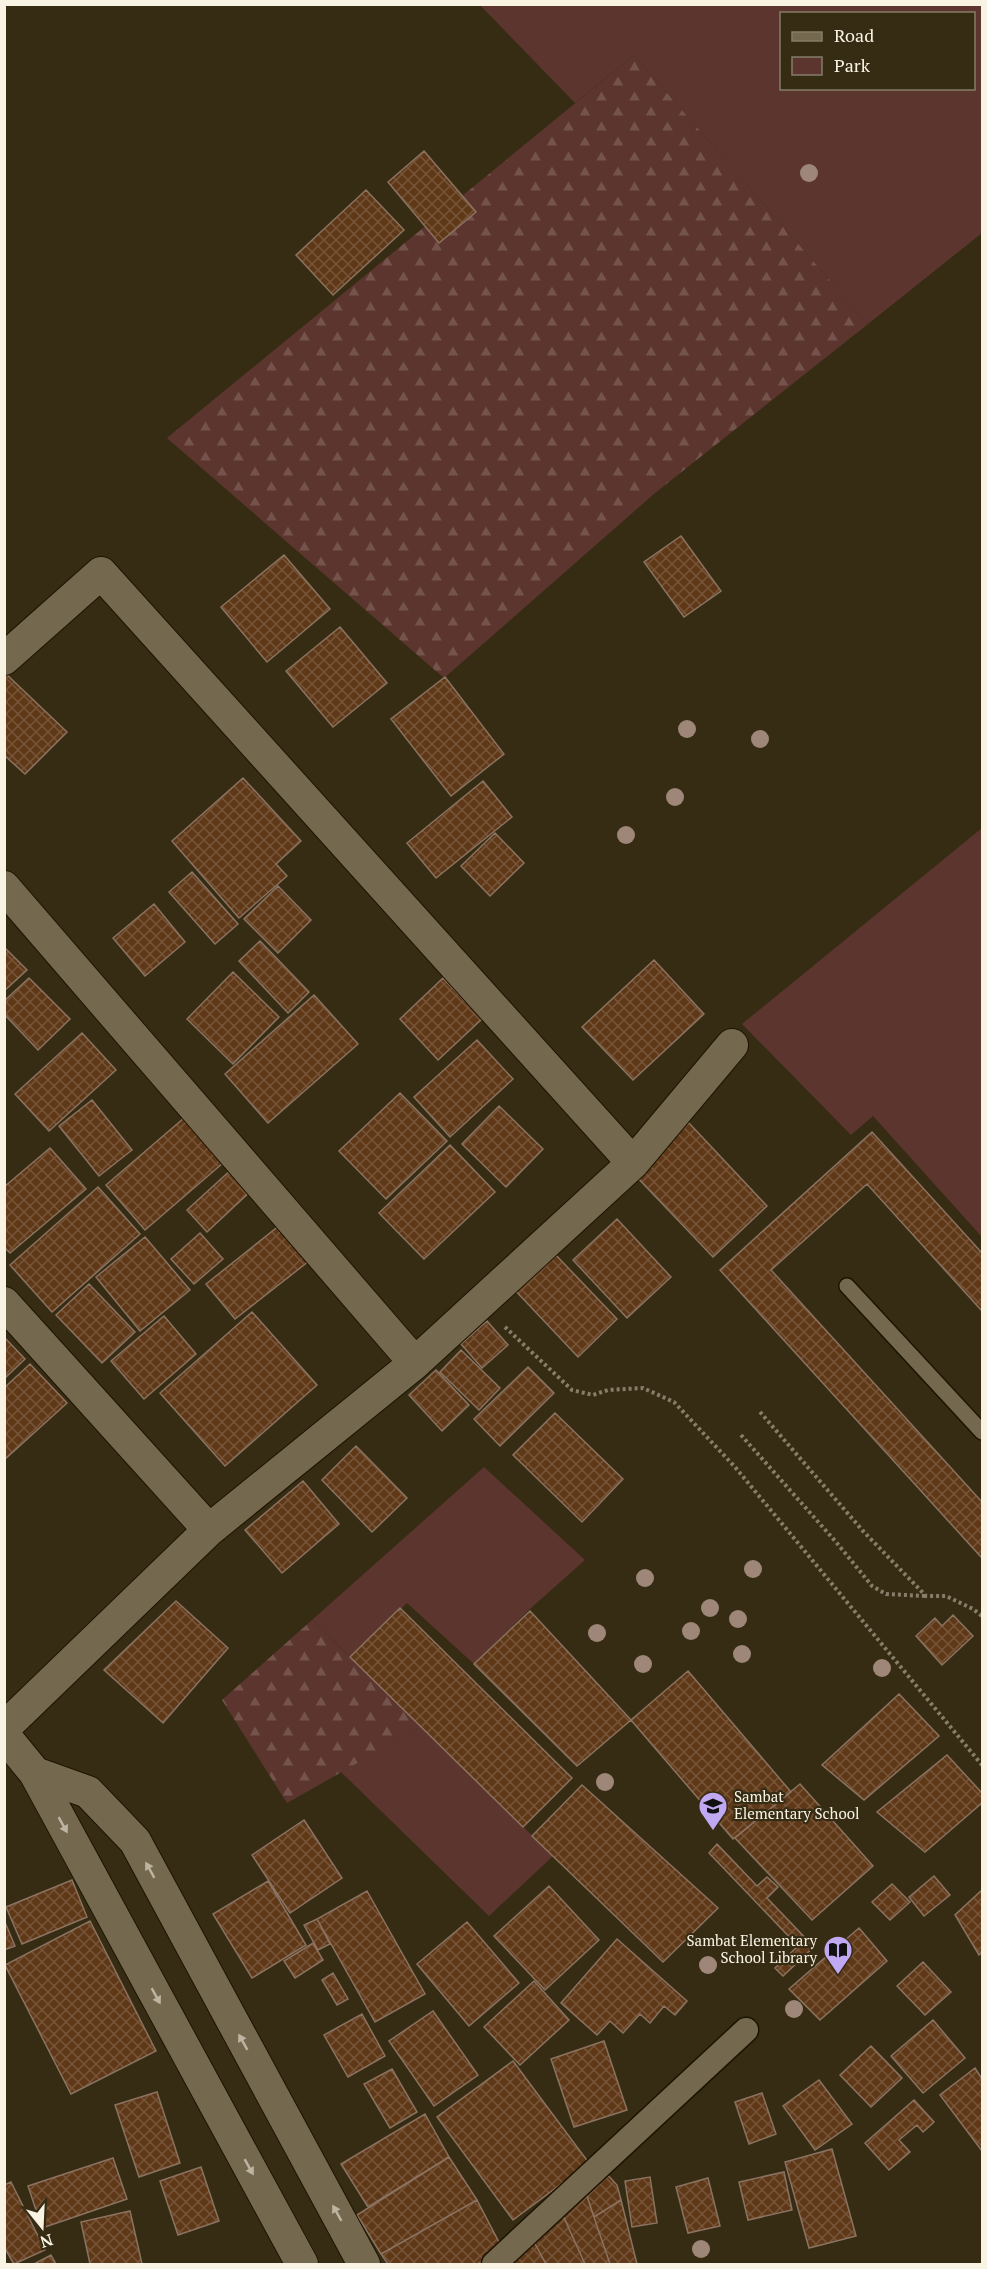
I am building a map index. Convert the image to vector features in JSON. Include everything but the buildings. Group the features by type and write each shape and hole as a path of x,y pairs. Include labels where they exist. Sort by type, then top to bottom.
{"street":[{"path":"4,658 100,573 633,1163"},
{"path":"4,887 415,1364"},
{"path":"4,1728 209,1530 415,1364 633,1163 732,1045"},
{"path":"4,1303 209,1530"},
{"path":"4,1735 35,1773 302,2265"},
{"path":"35,1773 88,1792 135,1841 364,2265"},
{"path":"494,2265 746,2030"}],"lane":[{"path":"847,1286 982,1432"}],"path":[{"path":"481,1303 545,1367 572,1390 593,1395 608,1390 643,1388 674,1402 735,1467 982,1765"},
{"path":"760,1412 863,1531 926,1596"},
{"path":"741,1435 872,1586 886,1594 946,1596 982,1616"}],"green space":[{"path":"480,5 982,5 982,233 868,324 634,55 575,103"},
{"path":"634,55 868,324 655,493 444,678 167,438"},
{"path":"982,828 982,1237 873,1116 851,1135 742,1024"},
{"path":"484,1467 585,1560 531,1608 474,1664 407,1603 350,1657 312,1620"},
{"path":"312,1620 421,1727 287,1803 222,1700"},
{"path":"421,1727 553,1856 489,1916 341,1772"}],"place":[{"name":"Sambat Elementary School","path":"713,1832"},
{"name":"Sambat Elementary School Library","path":"838,1976"}]}
